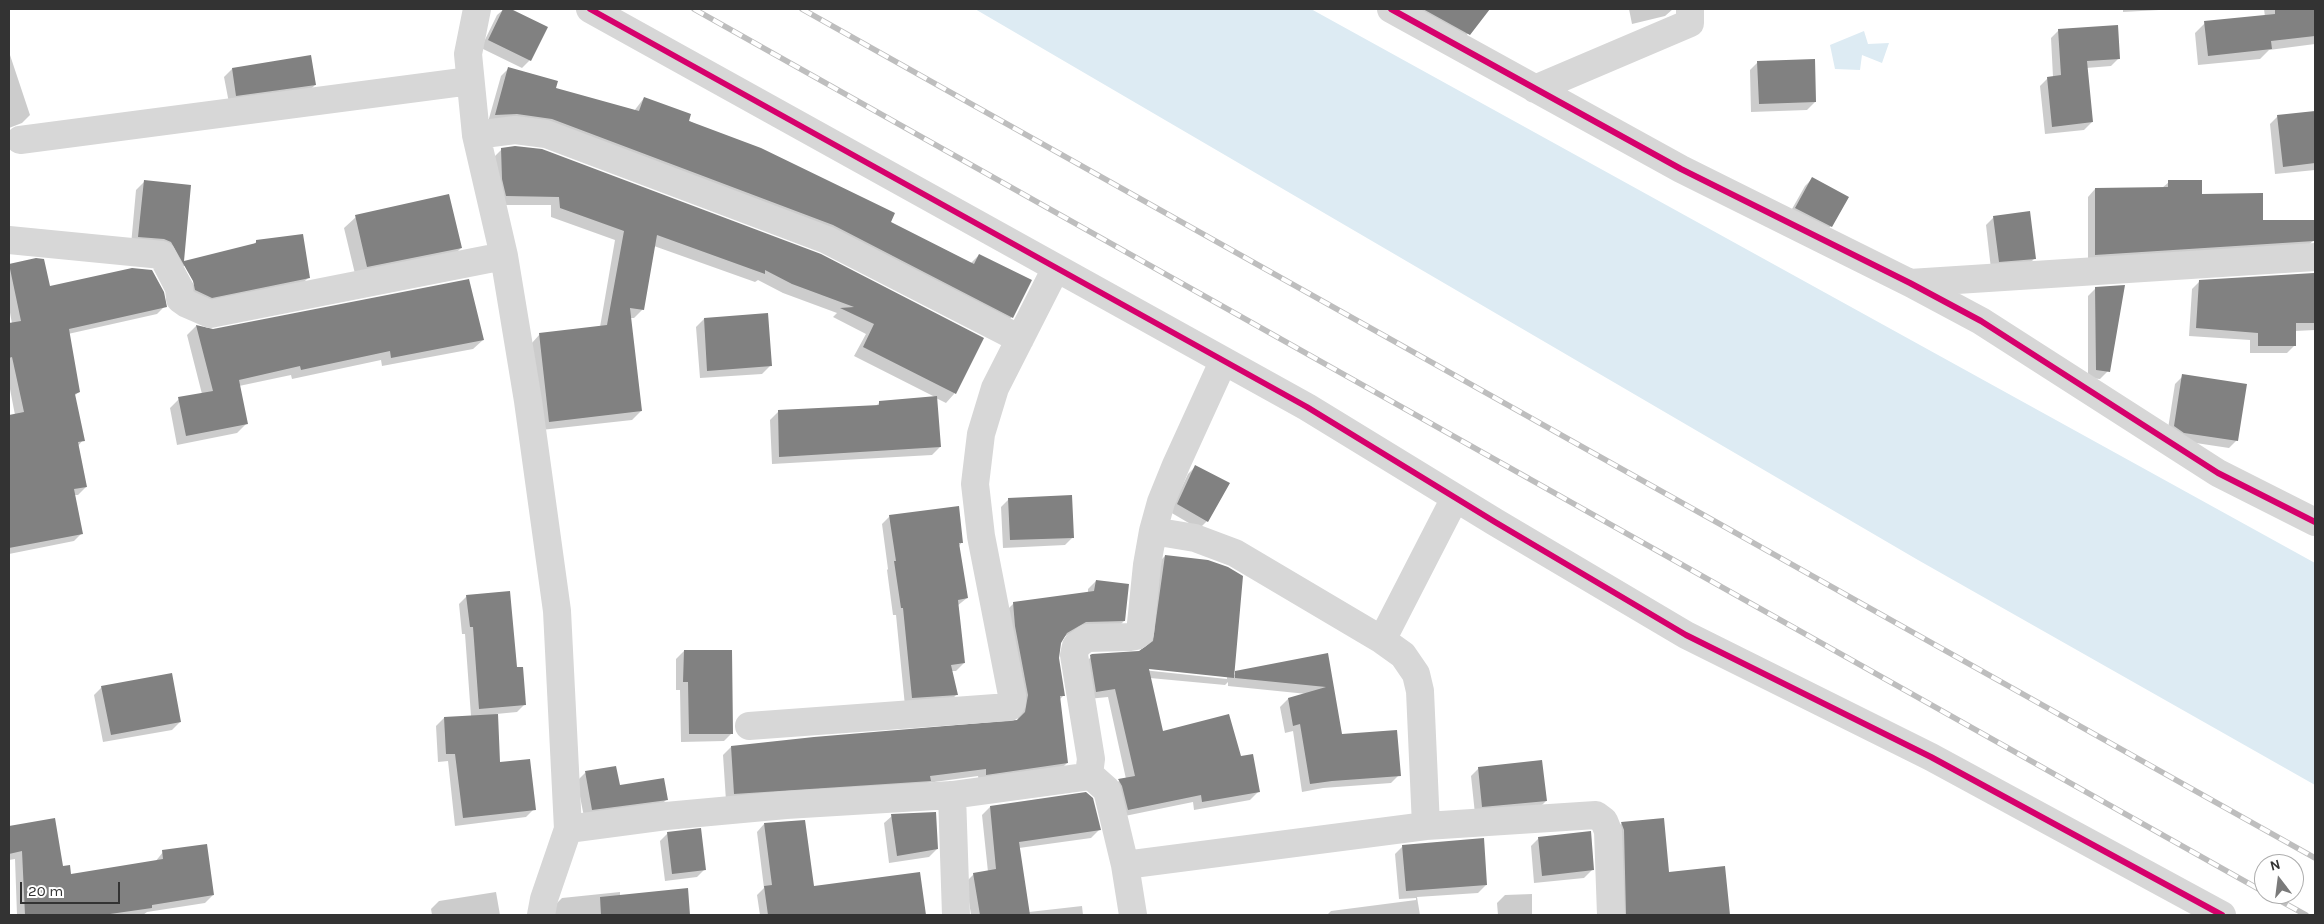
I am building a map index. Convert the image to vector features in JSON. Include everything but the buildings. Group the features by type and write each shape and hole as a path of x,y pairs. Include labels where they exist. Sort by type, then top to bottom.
{"street":[{"path":"477,9 468,54 476,135 504,256 528,401 557,611 568,830 547,890 542,915"},
{"path":"590,9 1307,407 1455,498 1686,635 1931,757 2222,915"},
{"path":"1391,9 1681,170 1910,283 1981,321 2218,473 2315,522"},
{"path":"1535,89 1690,23 1690,9"},
{"path":"20,140 470,81"},
{"path":"476,135 515,130 546,134 826,240 1020,339"},
{"path":"9,240 162,255 179,288 180,299 210,314 504,256"},
{"path":"1910,283 2315,257"},
{"path":"749,726 1009,707 1012,703 982,536 976,484 981,434 995,388 1056,268"},
{"path":"1089,774 1091,759 1074,654 1076,646 1087,638 1136,636 1140,633 1153,531 1161,502 1223,362"},
{"path":"1382,640 1455,498"},
{"path":"1153,531 1195,538 1236,553 1382,640 1403,655 1416,674 1420,691 1426,826"},
{"path":"568,830 666,816 786,805 952,795 1084,777 1089,774"},
{"path":"1089,774 1107,790 1125,865 1133,915"},
{"path":"952,795 956,915"},
{"path":"1125,865 1426,826 1596,815 1604,821 1608,831 1611,915"}],"shaded area":[{"path":"975,9 1311,9 2315,563 2315,785 1918,560"},
{"path":"1864,31 1868,44 1889,43 1882,63 1862,55 1860,70 1835,69 1830,45"}],"railway":[{"path":"694,9 2254,886"},
{"path":"802,9 2315,858"},
{"path":"2286,904 2306,915"}],"cycle path":[{"path":"590,9 1307,407 1495,522 1686,635 1931,757 2222,915"},
{"path":"1391,9 1681,169 1910,283 1981,321 2218,473 2315,522"}]}
